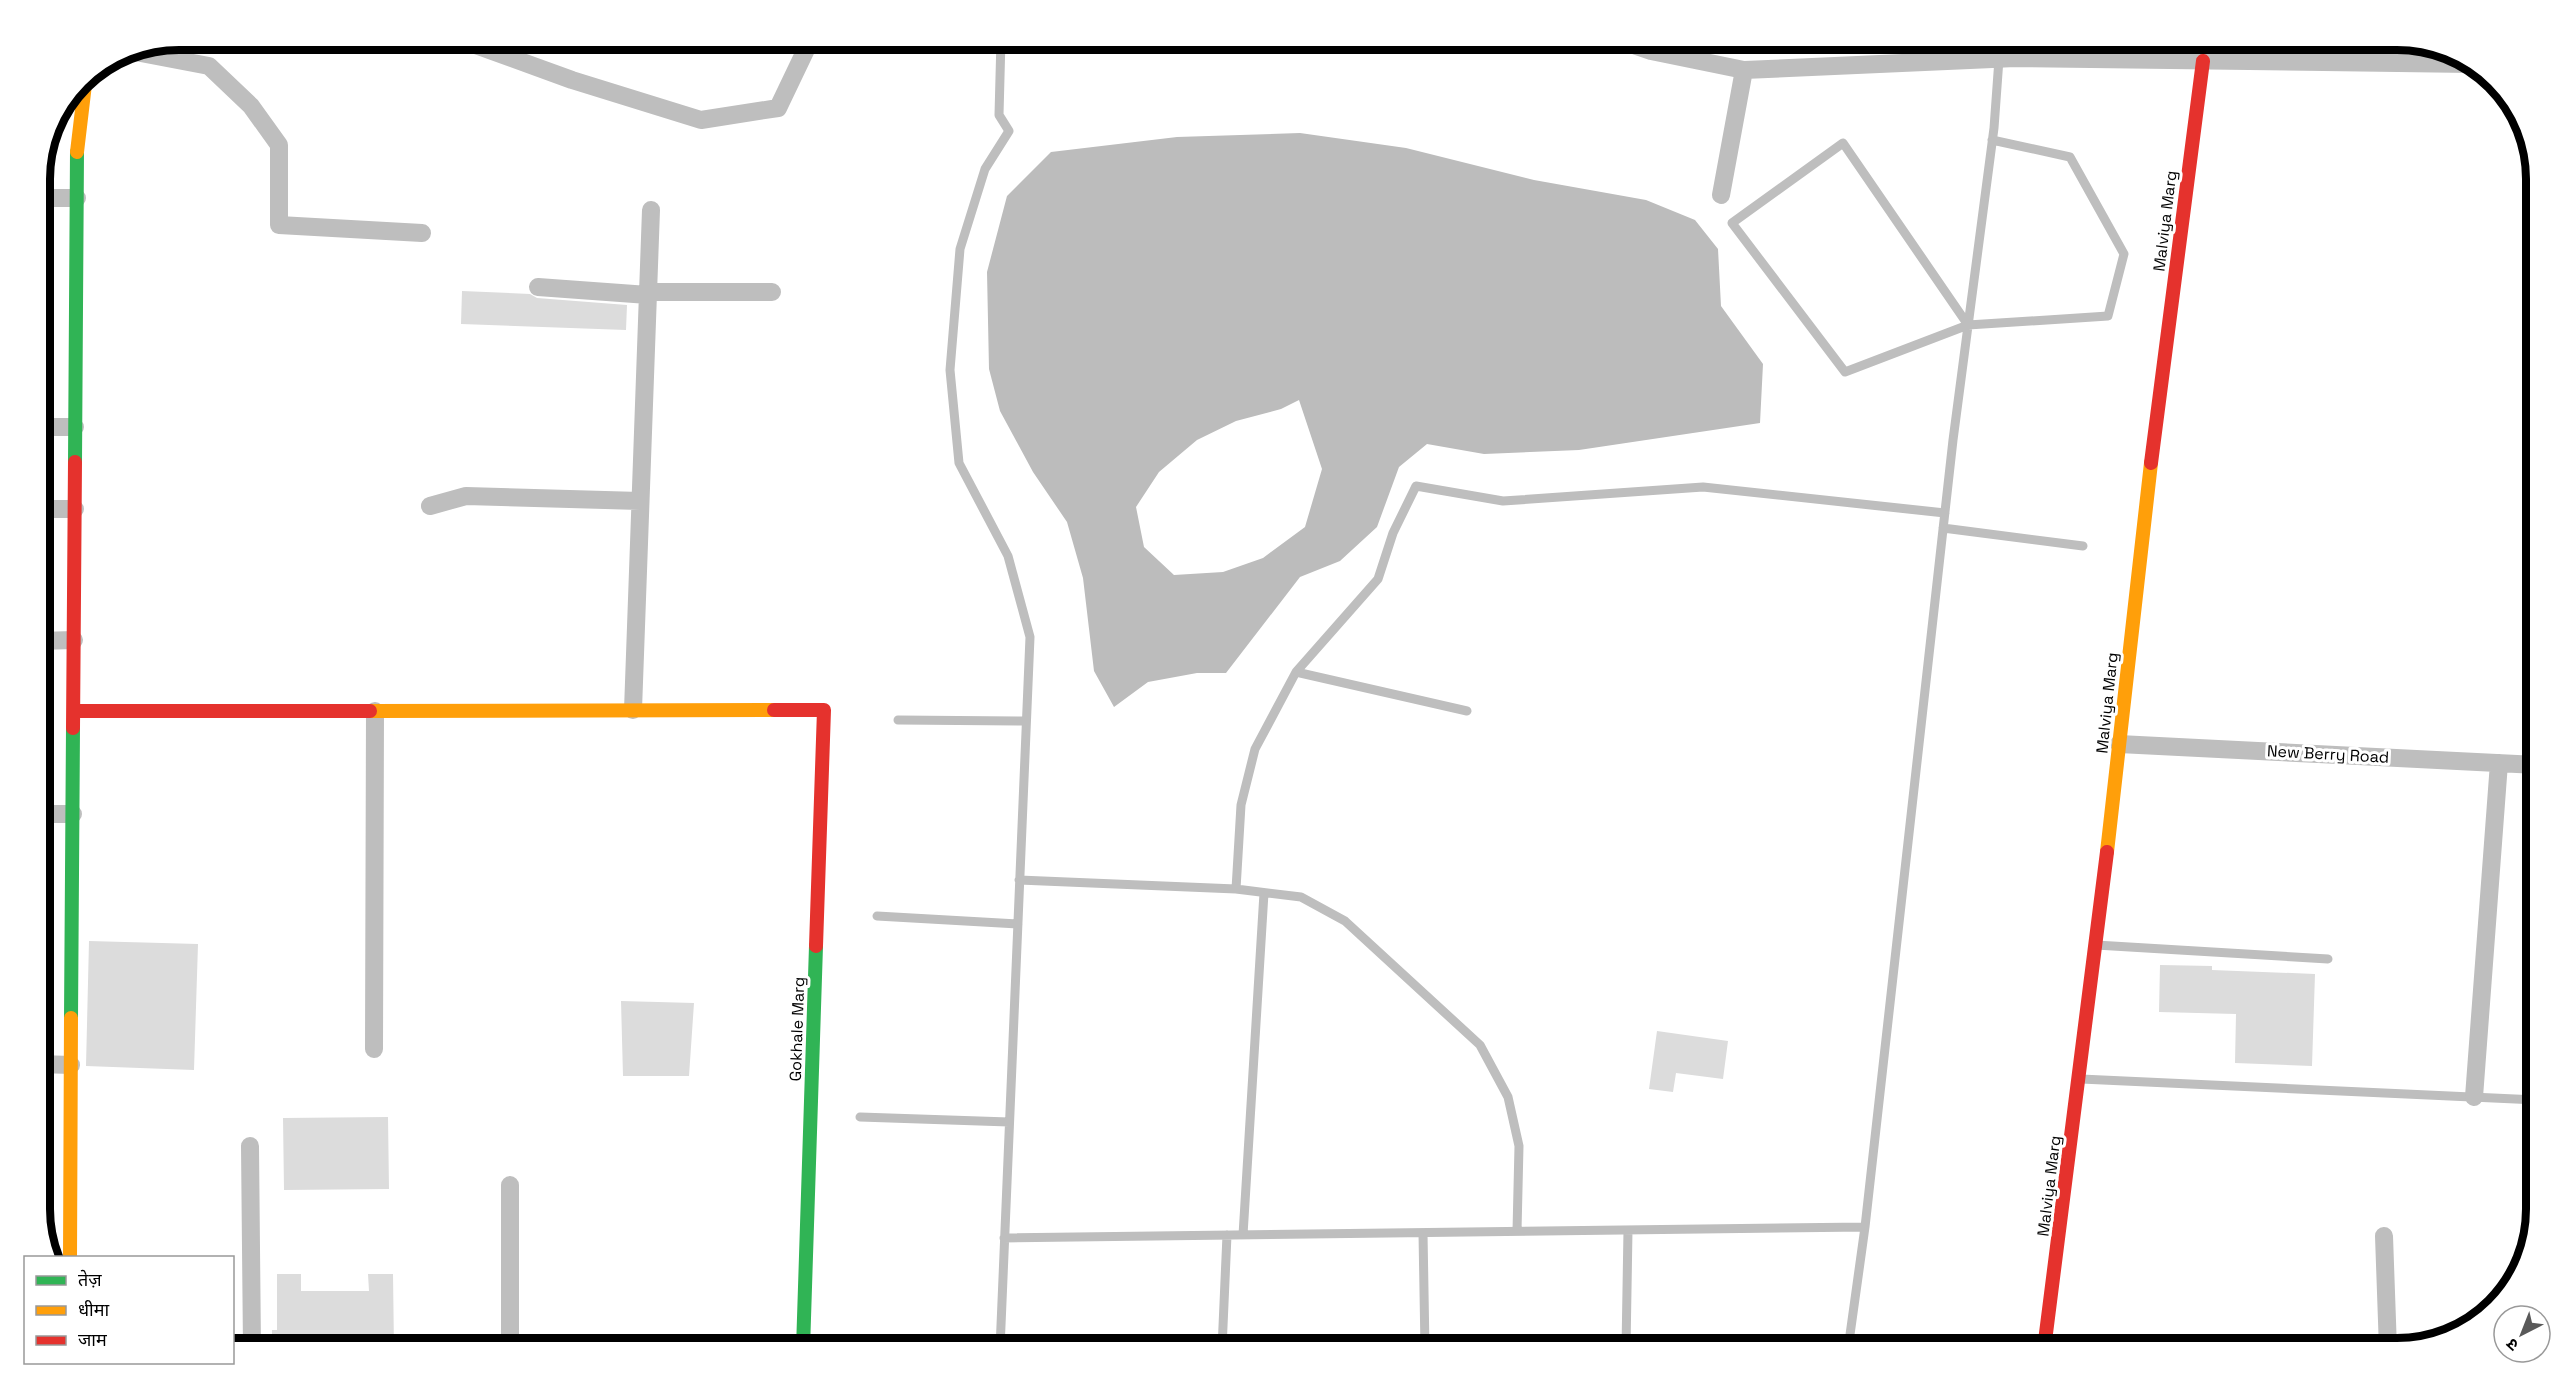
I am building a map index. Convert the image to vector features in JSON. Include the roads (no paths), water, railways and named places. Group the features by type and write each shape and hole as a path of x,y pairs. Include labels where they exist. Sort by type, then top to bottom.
{"street":[{"path":"489,50 572,80 701,120 778,108 806,50"},
{"path":"1648,50 1744,70 2007,58 2456,64"},
{"path":"145,54 209,66 251,106 279,145 279,225 422,233"},
{"name":"Malviya Marg","path":"2045,1339 2096,945 2156,416 2203,62"},
{"path":"1721,195 1744,70"},
{"path":"70,1256 77,139 84,90"},
{"path":"50,198 77,198"},
{"path":"74,711 633,710 651,210"},
{"path":"538,287 648,295 652,292 772,292"},
{"path":"50,427 75,427"},
{"path":"430,506 466,496 640,501"},
{"path":"50,509 75,509"},
{"path":"50,641 74,640"},
{"name":"Gokhale Marg","path":"633,710 824,710 803,1339"},
{"path":"374,1049 375,711"},
{"name":"New Berry Road","path":"2119,744 2526,765"},
{"path":"2474,1097 2499,763"},
{"path":"50,814 73,814"},
{"path":"50,1064 71,1065"},
{"path":"250,1146 252,1339"},
{"path":"510,1185 510,1339"},
{"path":"2384,1236 2388,1339"}],"lane":[{"path":"1000,1339 1029,637 1008,556 959,463 950,370 960,249 986,169 1009,131 999,115 1002,50"},
{"path":"1849,1339 1865,1227 1943,528 1968,325 1992,140 2010,50"},
{"path":"2393,50 2393,63"},
{"path":"1968,325 1843,143 1732,223 1845,372 1968,325 2108,316 2124,254 2070,157 1992,140"},
{"path":"1236,889 1241,805 1255,748 1296,672 1378,579 1393,534 1416,486 1503,501 1703,487 1945,513"},
{"path":"1943,528 2083,546"},
{"path":"1296,672 1467,711"},
{"path":"898,720 1026,721"},
{"path":"1019,880 1264,892 1301,897 1345,921 1480,1045 1508,1097 1519,1146 1517,1231"},
{"path":"1243,1235 1264,892"},
{"path":"877,916 1018,924"},
{"path":"2096,945 2328,959"},
{"path":"2079,1078 2526,1099"},
{"path":"860,1117 1009,1122"},
{"path":"1004,1238 1865,1227"},
{"path":"1626,1339 1628,1230"},
{"path":"1423,1233 1425,1339"},
{"path":"1222,1339 1227,1235"}]}
